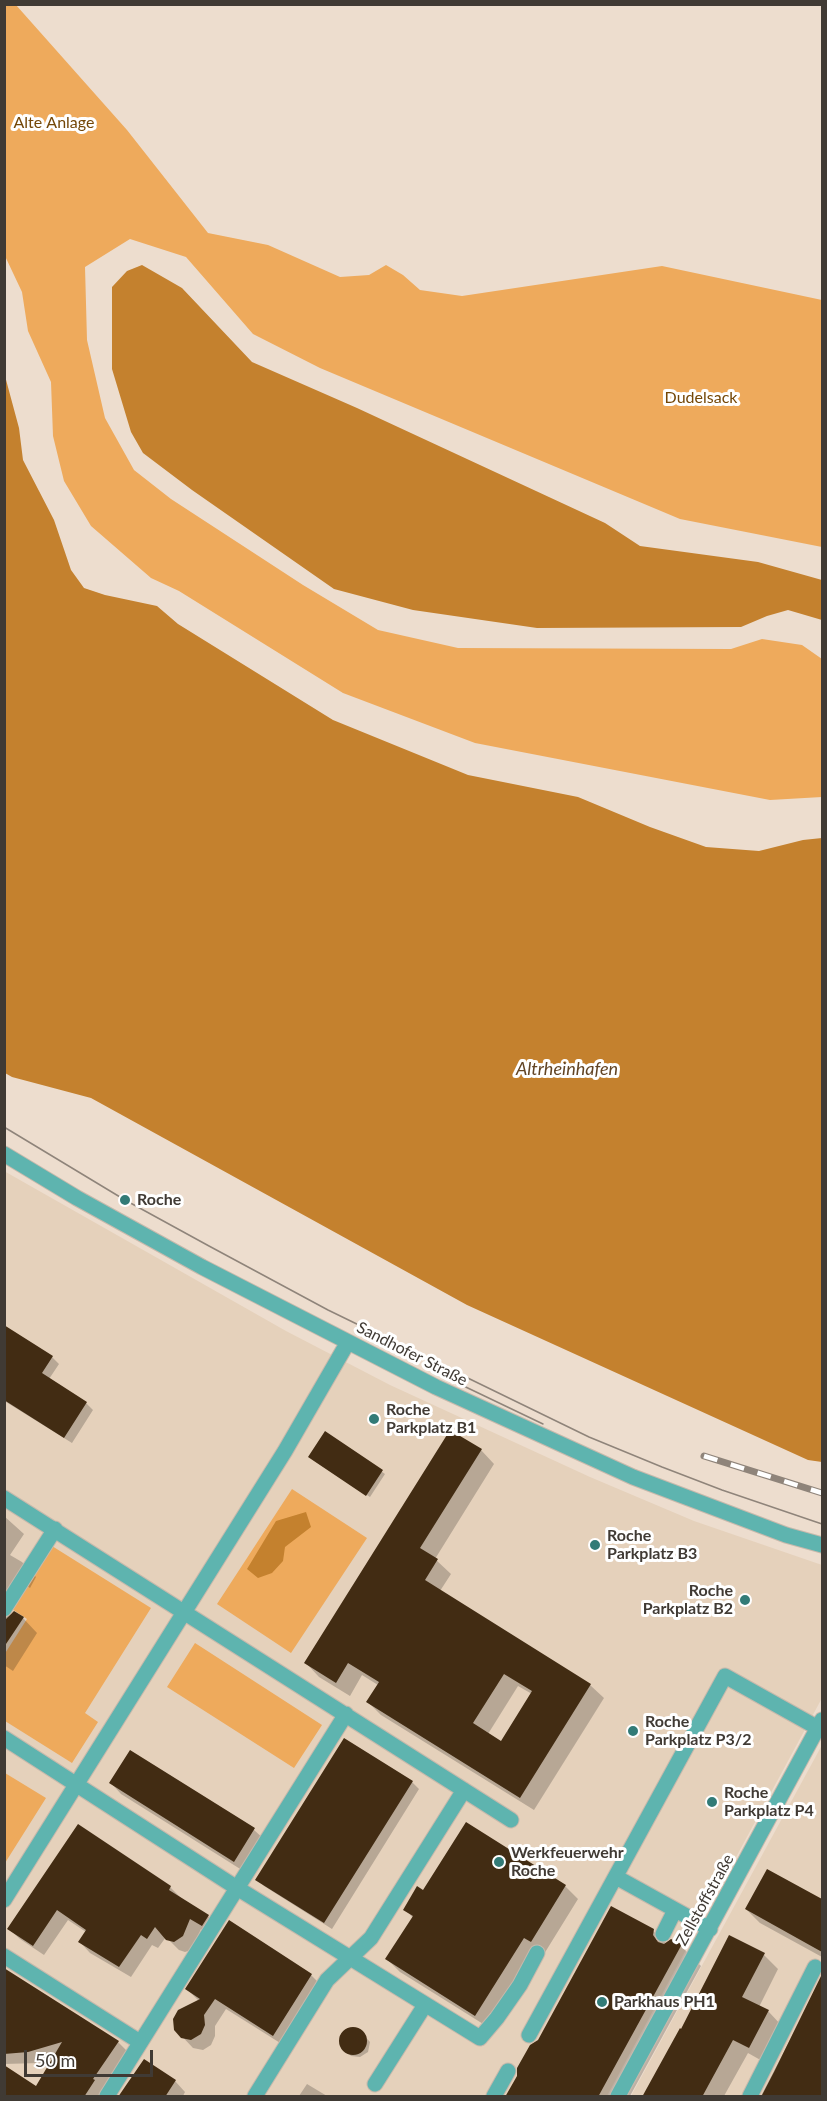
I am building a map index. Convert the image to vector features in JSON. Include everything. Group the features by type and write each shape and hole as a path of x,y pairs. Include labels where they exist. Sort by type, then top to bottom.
{"street":[{"name":"Sandhofer Straße","path":"4,1154 192,1262 457,1397 633,1477 786,1534 822,1545"},
{"path":"4,1900 285,1451 348,1342"},
{"path":"4,1498 511,1820"},
{"path":"4,1609 55,1529"},
{"path":"529,2034 725,1676 820,1724"},
{"path":"107,2097 346,1714"},
{"name":"Zellstoffstraße","path":"618,2097 820,1724"},
{"path":"4,1738 237,1888 480,2038 520,1985 537,1953"},
{"path":"255,2097 327,1980 371,1938 464,1790"},
{"path":"616,1877 710,1929"},
{"path":"663,1934 675,1910"},
{"path":"4,1956 140,2042"},
{"path":"750,2097 815,1967"},
{"path":"375,2084 425,2005"},
{"path":"494,2097 508,2071"}],"shaded area":[{"path":"4,1171 286,1331 390,1385 590,1477 694,1521 822,1565 822,1698 607,2096 5,2096"},
{"path":"822,1745 822,2096 631,2096"}],"green space":[{"path":"4,5 16,5 127,130 208,233 268,245 340,277 369,275 386,265 403,275 420,290 462,296 662,266 822,300 822,547 680,519 320,368 253,334 186,257 130,239 85,267 87,340 105,418 134,470 171,499 303,585 378,630 458,648 731,649 762,639 802,645 822,659 822,797 770,800 475,743 343,693 179,591 151,578 91,526 64,481 53,436 51,382 28,331 22,292 5,256"},
{"path":"292,1489 367,1538 291,1653 217,1604"},
{"path":"52,1546 151,1608 85,1713 98,1722 72,1763 5,1721 4,1655 27,1619 12,1609"},
{"path":"195,1643 322,1725 294,1768 167,1687"},
{"path":"5,1773 46,1798 5,1863"}],"water":[{"path":"142,265 182,288 252,362 605,523 640,546 758,562 822,580 822,620 788,610 741,627 537,628 413,610 334,589 143,453 131,432 112,369 112,287 127,271"},
{"name":"Altrheinhafen","path":"5,376 19,428 23,460 54,520 71,570 84,588 157,606 178,624 333,720 468,775 578,797 706,847 759,851 803,840 822,838 822,1462 808,1460 467,1305 91,1098 12,1077 5,1073"},
{"path":"306,1512 311,1527 285,1547 283,1561 272,1573 258,1578 247,1569 276,1521"}],"building":[{"path":"4,1325 53,1356 42,1373 87,1402 64,1438 4,1400"},
{"path":"450,1430 482,1449 420,1548 438,1559 425,1580 591,1684 520,1798 366,1702 379,1682 348,1663 336,1683 304,1663","holes":["504,1674 532,1691 501,1741 473,1723"]},
{"path":"325,1431 383,1470 366,1496 308,1457"},
{"path":"14,1611 24,1617 4,1647 4,1621"},
{"path":"344,1738 413,1781 324,1923 255,1880"},
{"path":"130,1750 255,1828 234,1862 109,1783"},
{"path":"466,1822 566,1885 531,1942 524,1938 475,2016 385,1959 413,1916 403,1910 417,1886 423,1890"},
{"path":"78,1824 171,1886 169,1890 209,1915 202,1926 190,1919 183,1936 174,1942 166,1940 155,1927 147,1939 141,1935 119,1967 78,1942 86,1930 57,1910 33,1946 7,1929"},
{"path":"767,1869 822,1899 822,1952 745,1909"},
{"name":"Parkhaus PH1","path":"611,1906 654,1929 653,1935 658,1942 664,1944 671,1939 682,1944 598,2097 505,2097 517,2076 517,2068 530,2045 538,2040"},
{"path":"229,1920 312,1974 273,2036 215,1999 204,2015 205,2025 201,2034 191,2040 181,2038 174,2030 173,2019 178,2010 200,1999 185,1989"},
{"path":"729,1935 765,1953 742,1997 769,2010 749,2048 733,2040 702,2097 642,2097 681,2029"},
{"path":"4,1968 119,2041 93,2079 95,2080 84,2097 4,2097 4,2065 36,2086 62,2042 28,2052 4,2054"},
{"path":"822,1974 822,2097 761,2097 774,2072"},
{"path":"353,2027 363,2031 367,2041 363,2051 353,2055 343,2051 339,2041 343,2031"},
{"path":"144,2059 176,2080 165,2097 118,2097"}],"tram line":[{"path":"4,1127 125,1200 328,1310 589,1437 722,1490 822,1524"},
{"path":"449,1379 543,1424"}],"railway":[{"path":"704,1456 822,1493"}],"place":[{"name":"Roche","path":"125,1200"},
{"name":"Roche Parkplatz B1","path":"374,1419"},
{"name":"Roche Parkplatz B3","path":"595,1545"},
{"name":"Roche Parkplatz B2","path":"745,1600"},
{"name":"Roche Parkplatz P3/2","path":"633,1731"},
{"name":"Roche Parkplatz P4","path":"712,1802"},
{"name":"Werkfeuerwehr Roche","path":"499,1862"},
{"name":"Parkhaus PH1","path":"602,2002"}],"park label":[{"name":"Alte Anlage","path":"54,123"},
{"name":"Dudelsack","path":"701,398"}]}
